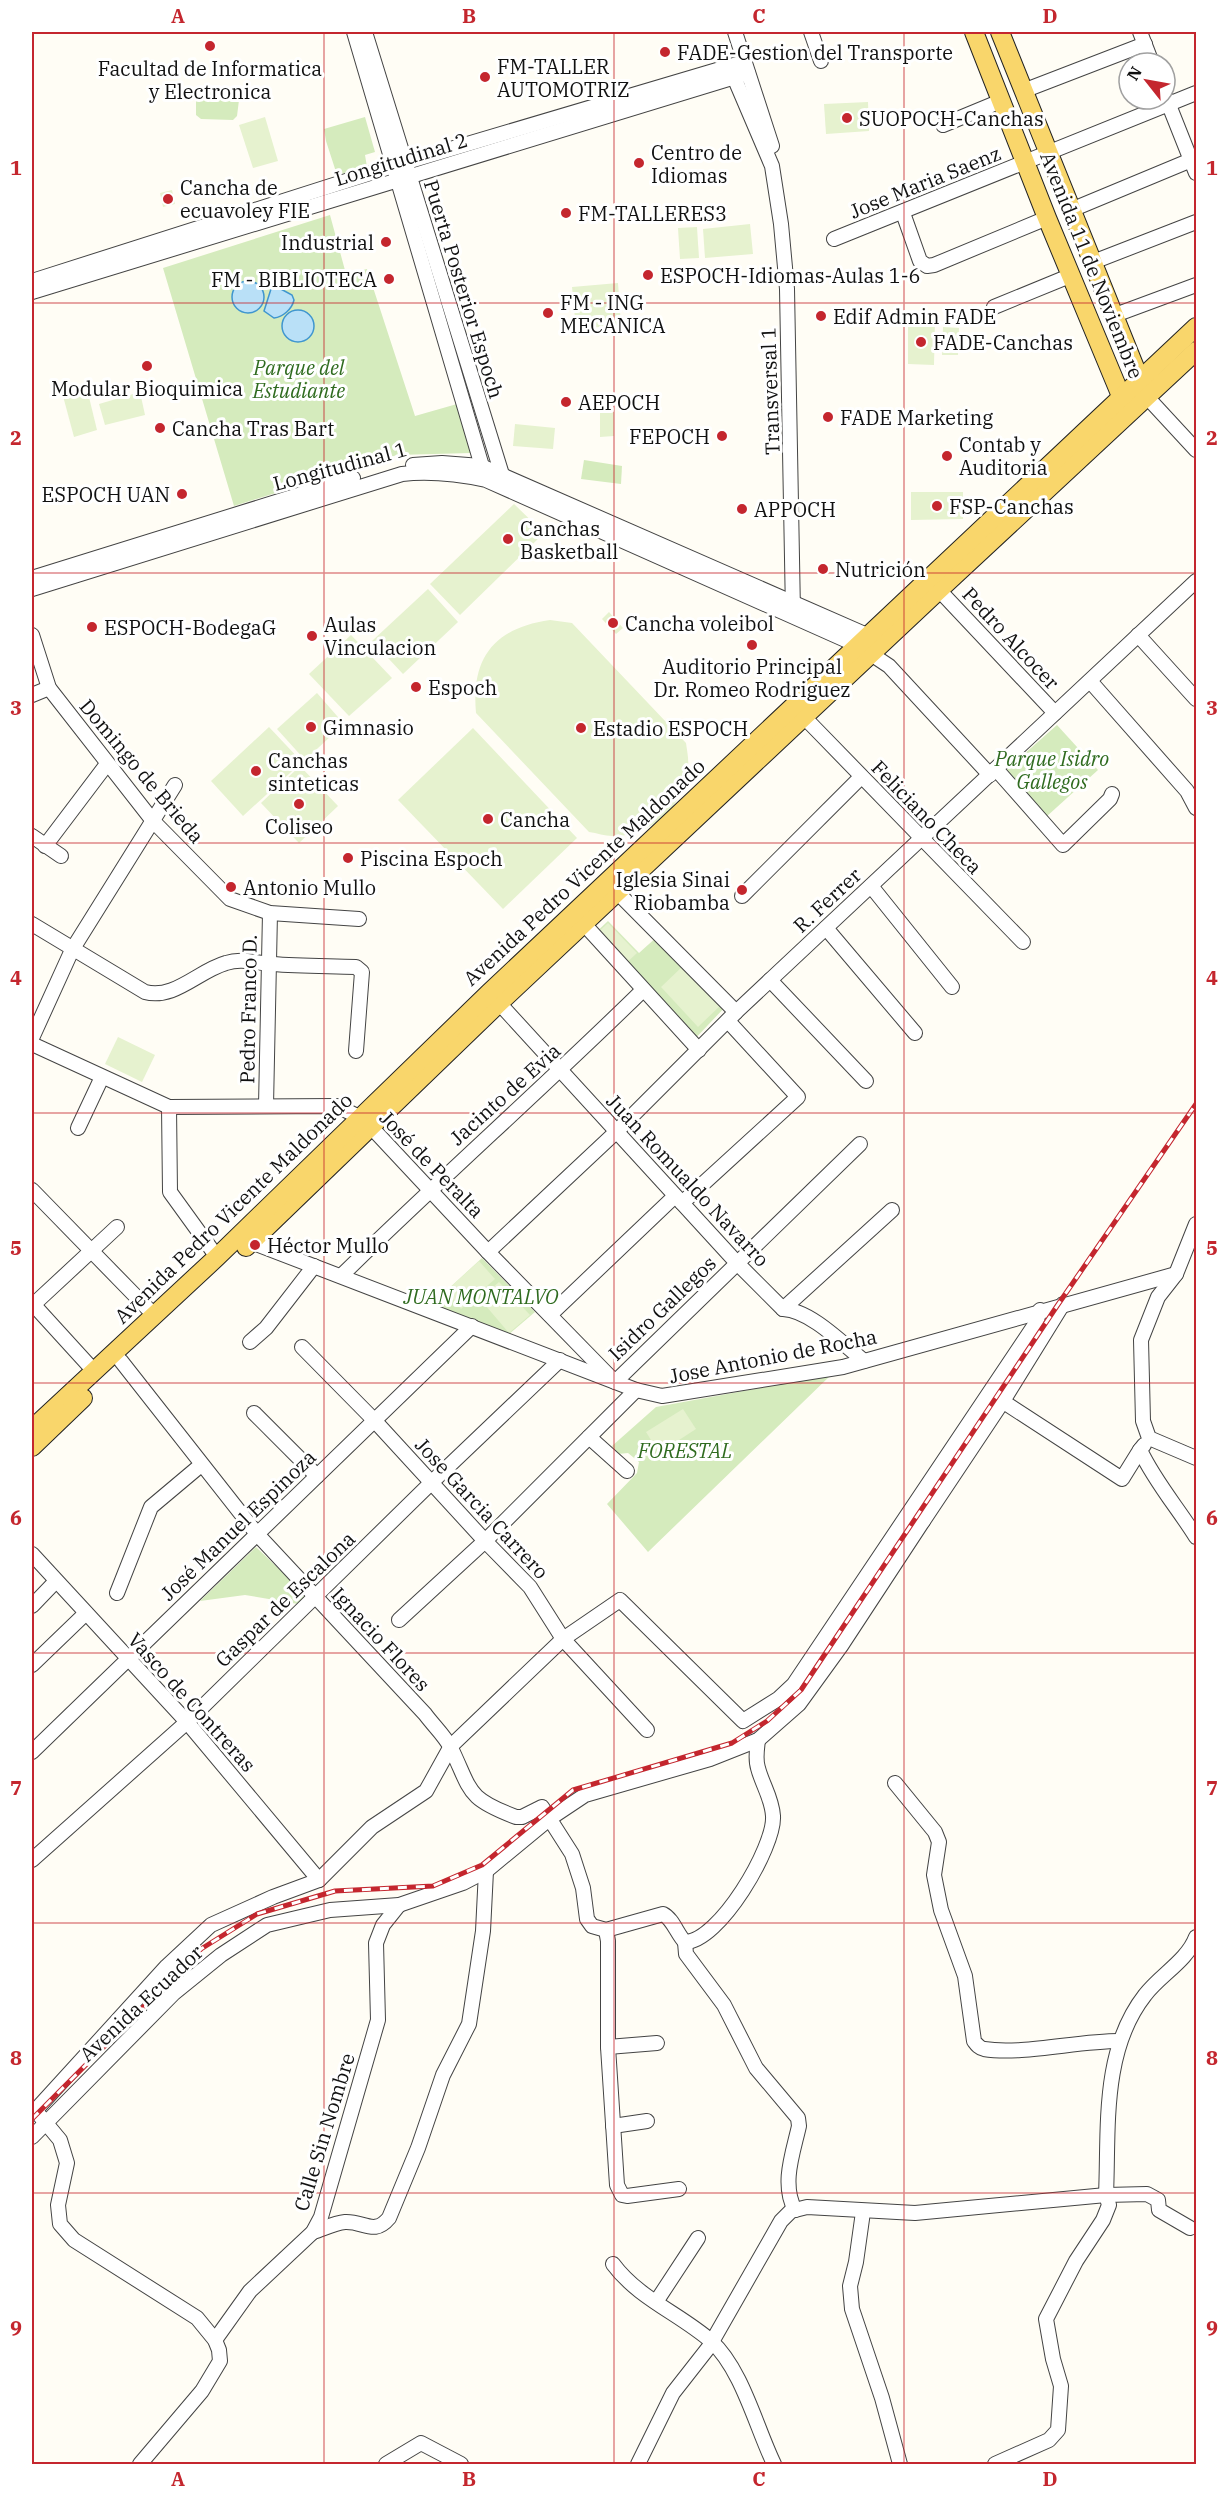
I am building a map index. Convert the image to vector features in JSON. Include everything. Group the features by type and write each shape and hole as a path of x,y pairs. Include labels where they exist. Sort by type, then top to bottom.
{"main road":[{"name":"Avenida 11 de Noviembre","path":"974,32 1047,218 1126,406"},
{"name":"Avenida 11 de Noviembre","path":"1000,32 1115,315 1143,390"},
{"name":"Avenida Pedro Vicente Maldonado","path":"32,1447 121,1361 251,1242 489,993 871,644 1126,406 1143,390 1197,327"},
{"name":"Avenida Pedro Vicente Maldonado","path":"1143,390 1196,351"},
{"name":"Avenida Pedro Vicente Maldonado","path":"32,1429 217,1257 499,1004 618,893 805,718 871,644 939,590 1126,406"}],"street":[{"name":"Puerta Posterior Espoch","path":"354,32 399,164"},
{"name":"Puerta Posterior Espoch","path":"366,32 403,179 484,474"},
{"name":"Transversal 1","path":"735,32 775,154 772,166"},
{"path":"811,32 821,61"},
{"path":"1023,92 1142,38"},
{"name":"Longitudinal 2","path":"32,281 403,179 520,143 746,67"},
{"name":"Longitudinal 2","path":"32,292 128,256 399,164 516,129 732,72"},
{"name":"Transversal 1","path":"732,72 772,166 782,224 787,289 793,610"},
{"name":"Jose Maria Saenz","path":"1177,97 1197,93"},
{"path":"943,125 1001,101"},
{"name":"Jose Maria Saenz","path":"834,239 1048,154 1141,111"},
{"path":"1071,210 1195,164 1172,111"},
{"path":"516,129 520,143"},
{"name":"Puerta Posterior Espoch","path":"403,179 507,489"},
{"path":"903,213 920,261 927,266 1047,218"},
{"path":"1093,262 1197,222"},
{"path":"994,307 1072,274"},
{"path":"1115,315 1197,285"},
{"path":"1143,390 1197,450"},
{"name":"Longitudinal 1","path":"32,578 394,468 442,463 484,474 507,489 871,644 889,666 1063,845 1110,799 1112,794"},
{"name":"Longitudinal 1","path":"32,588 402,474 484,474 502,475 793,610"},
{"name":"R. Ferrer","path":"488,1252 770,980 1138,635 1194,588"},
{"name":"Pedro Alcocer","path":"939,590 1055,713"},
{"name":"Domingo de Brieda","path":"32,635 49,688 106,764 153,820 230,899 270,914 359,919"},
{"path":"1138,635 1197,699"},
{"name":"Pedro Alcocer","path":"1090,681 1187,790 1197,808"},
{"path":"32,695 49,688"},
{"name":"Feliciano Checa","path":"805,718 1023,942"},
{"path":"45,846 106,764"},
{"path":"742,896 861,777"},
{"path":"32,1038 72,950 176,785"},
{"path":"32,836 61,856"},
{"path":"871,886 952,987"},
{"path":"550,1316 798,1096 732,1016 618,893"},
{"name":"Pedro Franco D.","path":"266,1106 270,914"},
{"path":"32,924 145,992 155,994 166,993 226,963 239,960 359,969 362,972 356,1051"},
{"path":"584,924 699,1050"},
{"path":"826,928 915,1033"},
{"path":"770,980 866,1081"},
{"name":"Jacinto de Evia","path":"341,1276 429,1189 561,1071 644,990"},
{"name":"Juan Romualdo Navarro","path":"499,1004 737,1263 783,1309 792,1309 808,1317 864,1361"},
{"name":"José de Peralta","path":"32,1044 169,1107 337,1106 366,1123 615,1382"},
{"path":"78,1128 102,1077"},
{"path":"169,1107 170,1192 217,1257"},
{"name":"Isidro Gallegos","path":"615,1382 861,1144"},
{"path":"32,1190 154,1316"},
{"path":"783,1309 892,1210"},
{"path":"1197,1224 1176,1274 1158,1297 1141,1340 1143,1421 1149,1438 1197,1458"},
{"path":"94,1371 32,1304 117,1227"},
{"name":"Jose Antonio de Rocha","path":"251,1242 636,1390 662,1396 843,1367 1040,1310 1176,1274"},
{"path":"250,1342 266,1328 314,1266"},
{"name":"Avenida Ecuador","path":"32,2137 174,1993 221,1954 267,1925 330,1910 399,1905 463,1883 486,1871 549,1819 585,1795 710,1759 758,1740 799,1704 841,1647 1003,1401 1063,1304"},
{"path":"140,2464 202,2391 220,2361 215,2340 197,2318 74,2240 60,2224 58,2205 67,2163 60,2140 47,2122 33,2111 167,1966 211,1925 273,1897 319,1880 372,1827 426,1791 451,1746 563,1639 620,1600 743,1721 778,1699 794,1684 912,1509 1036,1323 1040,1310"},
{"name":"José Manuel Espinoza","path":"32,1752 472,1326"},
{"name":"Jose Garcia Carrero","path":"302,1347 374,1420 530,1587 563,1639 646,1730"},
{"name":"Gaspar de Escalona","path":"32,1860 187,1722 560,1360"},
{"name":"Ignacio Flores","path":"121,1361 257,1534 425,1714 451,1746 467,1785 480,1802 516,1817 522,1817 542,1807 549,1819"},
{"path":"399,1620 485,1541 636,1390"},
{"path":"990,1393 1122,1479 1149,1438"},
{"path":"254,1413 317,1476"},
{"path":"589,1437 627,1471"},
{"path":"1140,1450 1152,1475 1177,1506 1197,1537"},
{"path":"117,1593 151,1507 201,1465"},
{"path":"912,1509 923,1521"},
{"name":"Vasco de Contreras","path":"32,1554 187,1722 319,1880"},
{"path":"32,1606 56,1581"},
{"path":"32,1665 86,1613"},
{"path":"685,1942 696,1941 705,1935 733,1904 759,1865 772,1832 773,1815 768,1791 757,1767 758,1740"},
{"path":"895,1783 934,1832 939,1842 934,1875 941,1910 965,1976 974,2041 977,2046 983,2049 1013,2049 1119,2041"},
{"path":"549,1819 572,1854 583,1888 587,1919 592,1926 606,1930 663,1914 667,1916 685,1942 686,1954 723,2005 756,2068 798,2118 800,2126 788,2188 795,2210"},
{"path":"313,2232 343,2222 375,2228 383,2226 389,2218 418,2148 443,2075 469,2024 483,1931 486,1871"},
{"name":"Calle Sin Nombre","path":"215,2340 250,2291 313,2232 321,2217 378,2020 376,1943 384,1925 399,1905"},
{"path":"606,1930 608,1941 608,2047 613,2152 617,2185 622,2195 679,2190"},
{"path":"995,2464 1049,2440 1058,2430 1061,2386 1053,2359 1046,2319 1076,2261 1103,2220 1108,2205 1106,2196 1112,2081 1119,2041 1144,1996 1190,1949 1197,1937"},
{"path":"608,2047 657,2043"},
{"path":"613,2126 647,2121"},
{"path":"638,2464 674,2393 712,2342 781,2221 795,2210 807,2207 863,2212 915,2213 1147,2194 1158,2200 1159,2210 1190,2228"},
{"path":"863,2212 850,2286 852,2308 882,2398 900,2464"},
{"path":"656,2302 698,2238"},
{"path":"613,2264 624,2279 712,2342 729,2365 742,2390 774,2464"},
{"path":"386,2464 421,2443 461,2464"}],"green space":[{"path":"196,91 240,92 237,116 233,120 201,119 196,115"},
{"name":"SUOPOCH-Canchas","path":"868,102 869,131 826,134 824,104"},
{"path":"265,117 278,161 253,168 239,125"},
{"path":"365,117 375,152 365,155 367,167 337,175 324,129"},
{"name":"Cancha de ecuavoley FIE","path":"172,190 175,204 163,207 160,193"},
{"name":"Parque del Estudiante","path":"330,215 346,274 367,269 415,416 457,404 469,439 471,453 397,455 234,506 163,268"},
{"path":"750,224 753,254 705,258 703,229"},
{"path":"697,227 699,258 680,259 678,228"},
{"path":"618,283 621,325 576,329 572,287"},
{"name":"FADE-Canchas","path":"908,320 935,320 934,365 908,364"},
{"path":"943,327 959,328 958,355 942,355"},
{"path":"87,389 97,430 74,437 63,396"},
{"path":"140,392 145,415 105,425 99,404"},
{"path":"600,412 614,412 614,436 600,437"},
{"path":"515,424 555,428 553,449 513,446"},
{"path":"584,460 622,466 621,484 581,479"},
{"name":"FSP-Canchas","path":"911,492 963,492 963,519 911,520"},
{"path":"514,504 544,533 460,615 430,584"},
{"path":"428,589 458,622 403,674 372,641"},
{"name":"Cancha voleibol","path":"609,612 623,628 616,634 602,619"},
{"name":"Estadio ESPOCH","path":"550,620 572,623 686,743 688,767 680,794 664,816 640,831 612,836 589,832 476,713 475,694 478,676 482,662 490,649 514,630"},
{"path":"351,635 392,678 349,716 309,674"},
{"name":"Gimnasio","path":"317,693 344,724 305,760 277,729"},
{"name":"Parque Isidro Gallegos","path":"1057,725 1098,770 1046,817 1005,771"},
{"name":"Canchas sinteticas","path":"269,727 302,762 243,816 211,781"},
{"name":"Cancha","path":"473,728 577,838 503,909 398,800"},
{"name":"Coliseo","path":"300,766 338,806 299,843 261,803"},
{"path":"608,921 639,953 659,935 727,1005 689,1045 590,938"},
{"path":"608,923 637,953 620,969 593,937"},
{"path":"684,965 721,1005 698,1027 661,987"},
{"path":"118,1037 155,1055 142,1082 105,1064"},
{"name":"JUAN MONTALVO","path":"482,1258 535,1312 508,1335 432,1304"},
{"path":"479,1261 495,1279 461,1309 446,1291"},
{"path":"499,1282 530,1315 509,1333 480,1299"},
{"name":"FORESTAL","path":"831,1375 648,1552 607,1504 637,1473 639,1462 628,1453 618,1454 612,1446 656,1407"},
{"path":"683,1409 696,1429 659,1453 646,1432"},
{"path":"256,1547 307,1596 298,1604 245,1595 200,1601"}],"water":[{"path":"248,281 259,286 264,297 259,308 248,313 237,308 232,297 237,286"},
{"path":"279,288 292,295 294,300 287,312 274,318 264,311 271,289"},
{"path":"298,310 309,315 314,326 309,337 298,342 287,337 282,326 287,315"}],"railway":[{"path":"32,2119 201,1949 257,1914 335,1891 433,1886 482,1865 573,1790 732,1743 767,1721 801,1690 1057,1306 1196,1104"}],"place":[{"name":"Facultad de Informatica y Electronica","path":"210,46"},
{"name":"FADE-Gestion del Transporte","path":"665,52"},
{"name":"FM-TALLER AUTOMOTRIZ","path":"485,77"},
{"name":"SUOPOCH-Canchas","path":"847,118"},
{"name":"Centro de Idiomas","path":"639,163"},
{"name":"Cancha de ecuavoley FIE","path":"168,199"},
{"name":"FM-TALLERES3","path":"566,213"},
{"name":"Industrial","path":"386,242"},
{"name":"ESPOCH-Idiomas-Aulas 1-6","path":"648,275"},
{"name":"FM - BIBLIOTECA","path":"389,279"},
{"name":"FM - ING MECANICA","path":"548,313"},
{"name":"Edif Admin FADE","path":"821,316"},
{"name":"FADE-Canchas","path":"921,342"},
{"name":"Modular Bioquimica","path":"147,366"},
{"name":"AEPOCH","path":"566,402"},
{"name":"FADE Marketing","path":"828,417"},
{"name":"Cancha Tras Bart","path":"160,428"},
{"name":"FEPOCH","path":"722,436"},
{"name":"Contab y Auditoria","path":"947,456"},
{"name":"ESPOCH UAN","path":"182,494"},
{"name":"FSP-Canchas","path":"937,506"},
{"name":"APPOCH","path":"742,509"},
{"name":"Canchas Basketball","path":"508,539"},
{"name":"Nutrición","path":"823,569"},
{"name":"Cancha voleibol","path":"613,623"},
{"name":"ESPOCH-BodegaG","path":"92,627"},
{"name":"Aulas Vinculacion","path":"312,636"},
{"name":"Auditorio Principal Dr. Romeo Rodriguez","path":"752,645"},
{"name":"Espoch","path":"416,687"},
{"name":"Gimnasio","path":"311,727"},
{"name":"Estadio ESPOCH","path":"581,728"},
{"name":"Canchas sinteticas","path":"256,771"},
{"name":"Coliseo","path":"299,804"},
{"name":"Cancha","path":"488,819"},
{"name":"Piscina Espoch","path":"348,858"},
{"name":"Antonio Mullo","path":"231,887"},
{"name":"Iglesia Sinai Riobamba","path":"742,890"},
{"name":"Héctor Mullo","path":"255,1245"}]}
